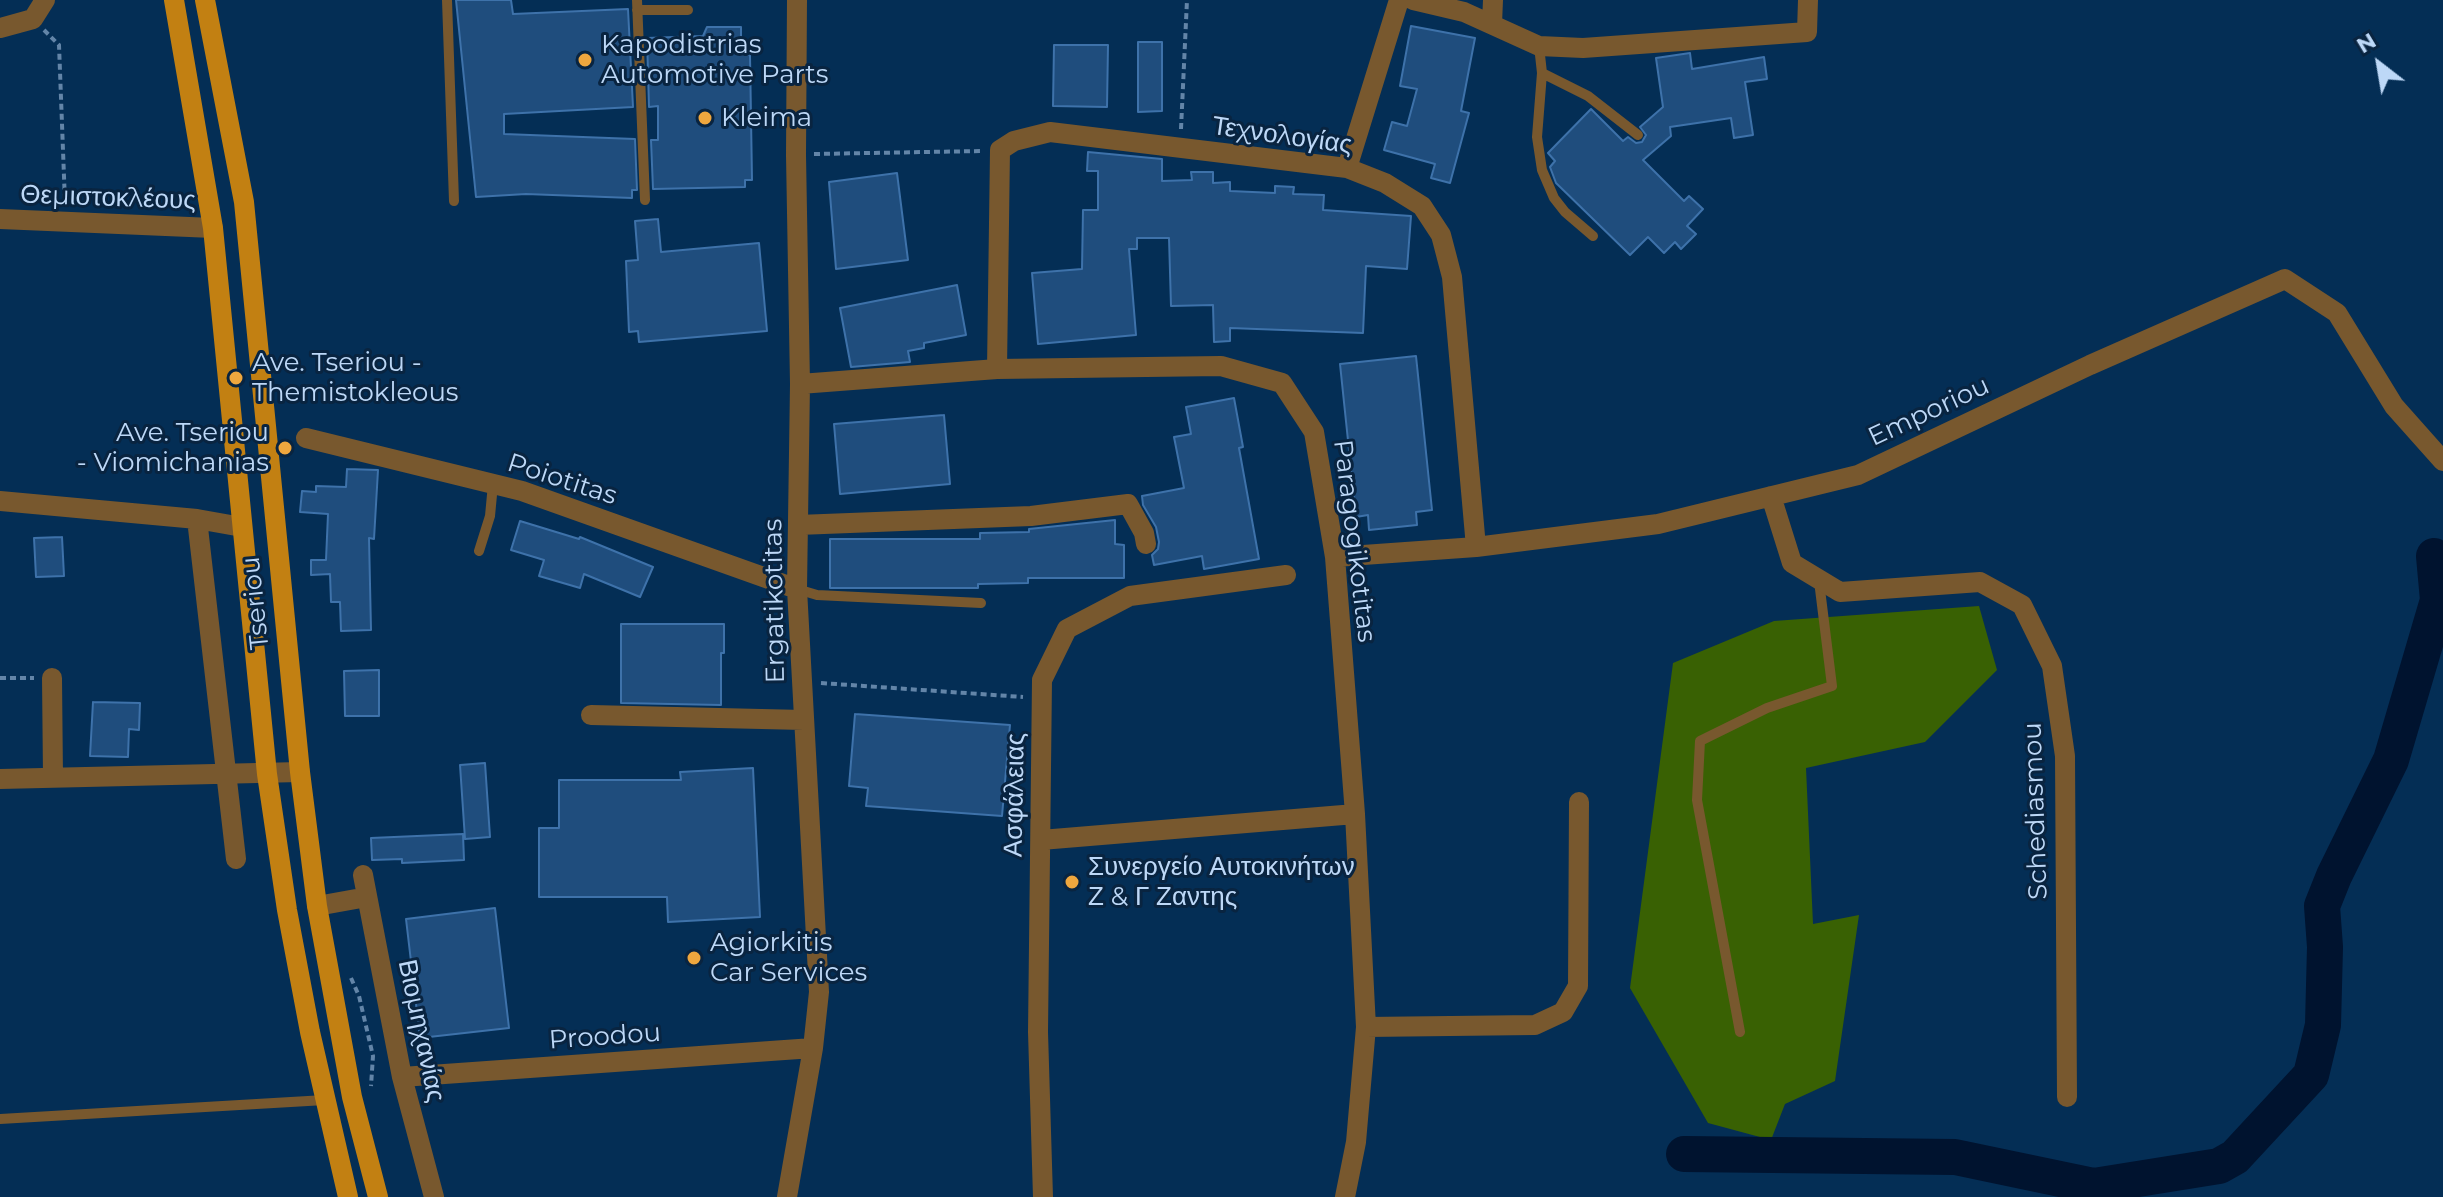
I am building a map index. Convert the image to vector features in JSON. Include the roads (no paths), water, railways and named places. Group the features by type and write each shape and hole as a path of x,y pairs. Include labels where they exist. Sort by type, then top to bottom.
{"main road":[{"name":"Tseriou","path":"174,0 213,228 267,774 287,910 348,1197"},
{"name":"Tseriou","path":"205,0 244,202 300,772 317,906 352,1097 378,1197"}],"street":[{"path":"0,28 33,19 45,0"},
{"name":"Ergatikotitas","path":"787,1197 813,1048 819,992 797,589 800,384 797,0"},
{"path":"1347,168 1399,0"},
{"path":"1413,0 1464,12 1539,46 1583,48 1807,32 1808,0"},
{"path":"1492,24 1493,0"},
{"name":"Τεχνολογίας","path":"997,369 1000,150 1014,141 1050,132 1347,168 1385,183 1422,206 1441,235 1452,277 1476,547"},
{"name":"Θεμιστοκλέους","path":"0,219 213,228"},
{"name":"Emporiou","path":"1335,557 1476,547 1658,524 1858,475 2090,365 2285,279 2337,313 2394,406 2443,461"},
{"name":"Paragogikotitas","path":"800,384 997,369 1221,366 1282,383 1314,432 1335,557 1355,814 1366,1027 1356,1142 1345,1197"},
{"name":"Poiotitas","path":"306,438 522,491 797,589"},
{"name":"Schediasmou","path":"1771,496 1792,563 1840,592 1980,582 2022,605 2052,666 2065,756 2067,1097"},
{"path":"0,501 197,519 242,527"},
{"path":"798,525 1031,516 1128,504 1144,533 1146,544"},
{"path":"197,519 236,859"},
{"name":"Ασφάλειας","path":"1043,1197 1038,1032 1042,680 1067,629 1130,596 1286,575"},
{"path":"52,678 53,777"},
{"path":"591,715 804,720"},
{"path":"0,779 300,772"},
{"path":"1366,1027 1535,1025 1563,1012 1578,986 1579,802"},
{"path":"1041,840 1355,814"},
{"name":"Βιομηχανίας","path":"363,875 402,1077 434,1197"},
{"path":"317,906 367,897"},
{"name":"Proodou","path":"402,1077 813,1048"}],"lane":[{"path":"447,0 454,201"},
{"path":"645,200 637,5 688,10"},
{"path":"1539,46 1542,73 1537,137 1542,170 1554,198 1593,236"},
{"path":"1542,73 1588,96 1638,135"},
{"path":"479,551 490,516 493,484"},
{"path":"1740,1032 1697,800 1700,741 1767,708 1832,686 1819,579"},
{"path":"797,589 817,595 981,603"},
{"path":"0,1119 325,1100"}],"waterway":[{"path":"1684,1154 1955,1157 2094,1186 2219,1166 2235,1157 2311,1075 2323,1025 2325,947 2322,906 2391,760 2438,600 2434,556"}],"place":[{"name":"Kapodistrias Automotive Parts","path":"585,60"},
{"name":"Kleima","path":"705,118"},
{"name":"Ave. Tseriou - Themistokleous","path":"236,378"},
{"name":"Ave. Tseriou - Viomichanias","path":"285,448"},
{"name":"Συνεργείο Αυτοκινήτων Ζ & Γ Ζαντης","path":"1072,882"},
{"name":"Agiorkitis Car Services","path":"694,958"}]}
